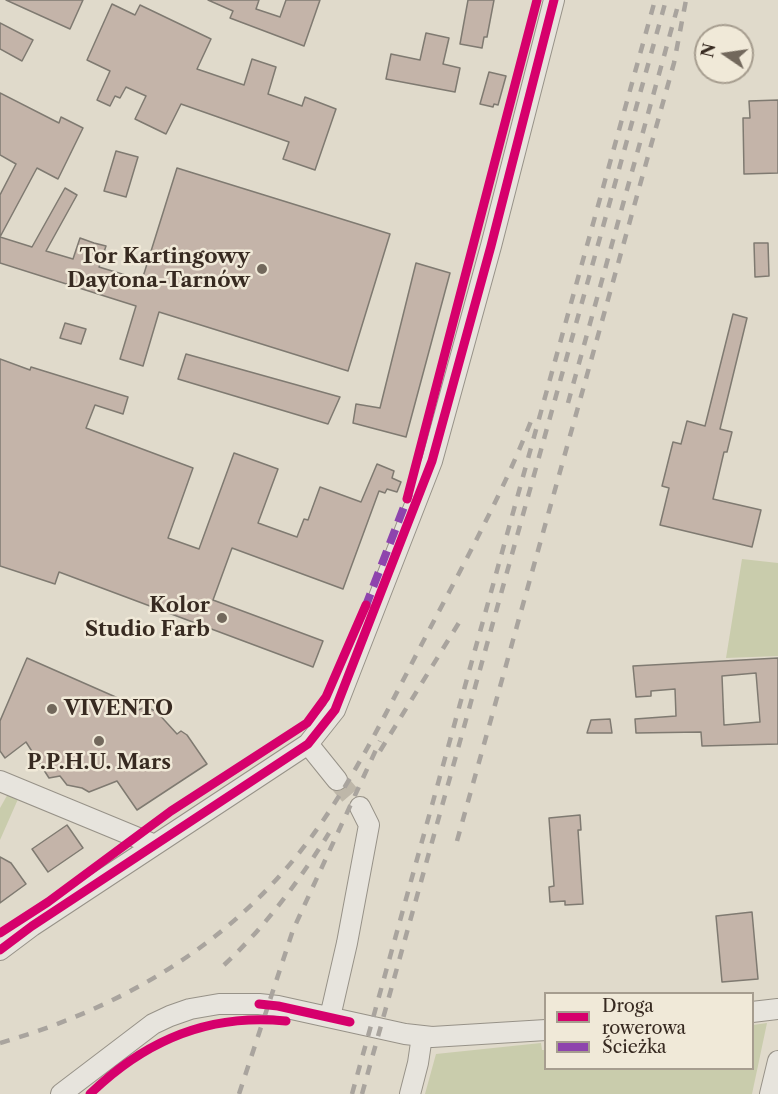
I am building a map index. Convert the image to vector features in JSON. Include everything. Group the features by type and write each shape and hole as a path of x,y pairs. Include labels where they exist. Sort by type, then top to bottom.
{"street":[{"path":"0,950 308,744 335,710 432,461 492,246 554,0"},
{"path":"308,744 337,780"},
{"path":"0,781 155,845"},
{"path":"330,1017 347,943 369,825 360,807"},
{"path":"61,1094 153,1024 190,1009 219,1004 259,1004 422,1036 479,1036 544,1030"},
{"path":"754,1012 778,1009"},
{"path":"410,1094 422,1036"},
{"path":"770,1094 778,1062"}],"green space":[{"path":"742,559 778,563 778,656 726,658"},
{"path":"22,790 0,840 0,808 9,792"},
{"path":"767,1023 752,1094 425,1094 436,1054 541,1043 542,1050 544,1050 544,1070 754,1070 754,1025"}],"building":[{"path":"6,0 83,0 70,29"},
{"path":"208,0 259,0 256,9 280,17 286,0 320,0 304,46 230,18 233,11"},
{"path":"468,0 494,0 487,37 484,37 482,48 460,44"},
{"path":"112,4 135,15 140,5 211,39 197,69 244,85 252,59 276,67 268,94 302,106 305,97 336,109 315,170 283,159 289,142 181,104 166,134 135,119 146,96 126,87 120,98 115,96 110,106 97,100 110,71 87,60"},
{"path":"0,23 33,40 22,61 0,49"},
{"path":"426,33 449,38 443,64 460,68 455,92 386,79 391,54 420,60"},
{"path":"489,72 506,76 498,105 494,104 493,107 480,104"},
{"path":"0,93 59,123 61,117 83,128 58,179 37,168 0,237 0,195 16,164 0,155"},
{"path":"778,100 778,173 744,174 743,118 750,118 749,101"},
{"path":"116,151 138,157 126,197 104,191"},
{"name":"Tor Kartingowy Daytona-Tarnów","path":"177,168 390,234 348,371 159,312 143,366 120,359 136,306 0,263 0,237 32,247 65,188 77,195 46,251 73,259 80,238 106,246 99,267 142,280"},
{"path":"754,243 768,243 769,276 755,277"},
{"path":"416,263 450,273 406,437 353,423 356,404 380,408"},
{"path":"733,314 747,318 720,429 732,432 727,452 724,452 713,499 761,510 752,547 660,525 669,488 662,486 673,442 681,444 687,421 705,426"},
{"path":"65,323 86,329 81,344 60,338"},
{"path":"186,354 340,397 328,424 178,379"},
{"path":"0,359 30,370 31,367 128,397 123,414 95,405 86,428 193,468 168,538 199,549 234,453 278,469 258,523 297,537 304,519 308,520 320,487 361,502 377,464 394,471 392,478 401,482 397,492 387,489 385,493 379,491 343,589 232,548 213,600 323,641 313,667 59,572 55,584 0,566"},
{"path":"27,658 127,702 134,712 145,707 156,711 177,734 181,731 187,735 207,764 137,810 117,781 89,792 67,785 60,776 49,778 26,742 5,758 0,751 0,721"},
{"path":"778,658 778,744 702,746 701,732 636,733 635,719 676,716 675,689 651,691 651,696 636,697 633,666","holes":["756,673 760,722 724,725 722,676"]},
{"path":"610,719 612,733 587,733 591,720"},
{"path":"580,815 581,830 578,830 583,904 565,905 565,901 550,902 549,887 554,886 549,818"},
{"path":"67,825 83,848 48,872 32,849"},
{"path":"0,857 11,863 26,884 0,903"},
{"path":"752,912 758,979 722,982 716,916"}],"tunnel":[{"path":"337,780 360,807"}],"railway":[{"path":"352,1094 655,0"},
{"path":"362,1094 666,0"},
{"path":"457,841 674,63 686,0"},
{"path":"568,403 677,9"},
{"path":"0,1043 95,1008 181,961 220,932 257,899 291,863 337,800 377,731 482,530 531,421"},
{"path":"380,751 460,621"},
{"path":"239,1094 293,930 380,741"},
{"path":"224,965 254,935 281,902 329,833"}],"marked path":[{"path":"365,608 409,494"}],"cycle path":[{"path":"407,499 537,0"},
{"path":"0,950 32,926 308,744 335,710 432,461 491,246 554,0"},
{"path":"0,933 48,902 171,811 307,723 326,697 366,605"},
{"path":"259,1004 350,1022"},
{"path":"90,1094 133,1059 179,1035 230,1022 286,1021"}],"place":[{"name":"Tor Kartingowy Daytona-Tarnów","path":"262,269"},
{"name":"Kolor Studio Farb","path":"222,618"},
{"name":"VIVENTO","path":"52,709"},
{"name":"P.P.H.U. Mars","path":"99,741"}]}
